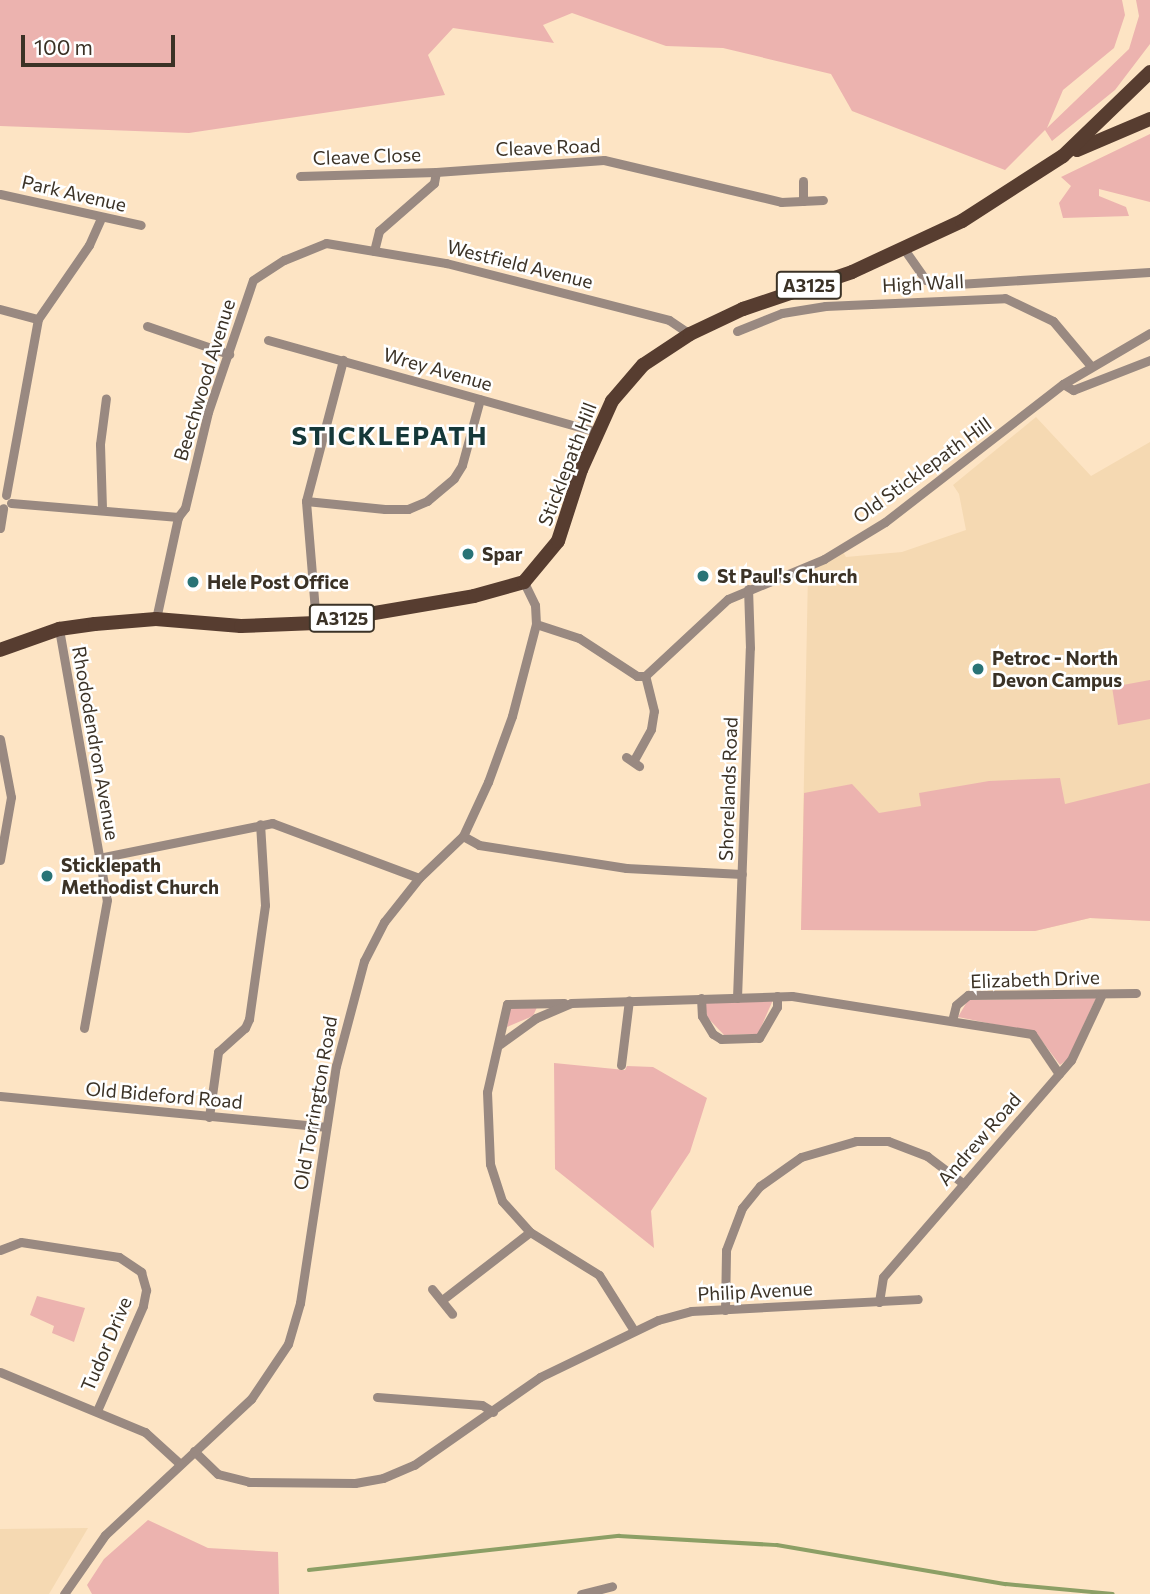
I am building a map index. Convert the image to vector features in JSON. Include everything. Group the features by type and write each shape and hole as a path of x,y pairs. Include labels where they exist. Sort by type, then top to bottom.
{"main road":[{"name":"A3125","path":"1063,156 1150,72"},
{"name":"A3125","path":"904,249 962,220 1063,156 1150,119"},
{"name":"Sticklepath Hill","path":"524,582 558,541 597,432 624,382 690,334 743,309 852,272 904,249"},
{"name":"A3125","path":"0,650 59,629 156,619 241,626 316,623 474,596 524,582"}],"street":[{"name":"Cleave Road","path":"436,172 604,160 780,202 823,200"},
{"path":"374,251 384,224 434,183 436,172"},
{"name":"Cleave Close","path":"299,176 436,172"},
{"path":"803,181 803,201"},
{"name":"Park Avenue","path":"0,194 141,225"},
{"path":"0,528 38,319 89,245 101,218"},
{"name":"Beechwood Avenue","path":"156,619 178,517 185,508 208,412 253,280 261,272 326,243 335,243"},
{"name":"Westfield Avenue","path":"335,243 526,282 669,320 690,334"},
{"path":"904,249 926,281 942,285 1150,272"},
{"name":"High Wall","path":"737,331 782,313 825,306 1005,298 1053,321 1090,365"},
{"path":"0,309 38,319"},
{"path":"147,326 229,354"},
{"name":"Old Sticklepath Hill","path":"645,677 705,617 748,589 824,559 885,522 1063,384 1090,365 1150,333"},
{"name":"Wrey Avenue","path":"268,340 597,432"},
{"path":"316,623 306,501 343,360"},
{"path":"1063,384 1073,390 1150,360"},
{"path":"102,508 100,444 106,398"},
{"path":"306,501 385,509 408,509 427,501 454,478 462,465 480,399"},
{"path":"4,502 102,508 178,517"},
{"name":"Old Torrington Road","path":"64,1594 105,1535 251,1399 288,1344 300,1303 336,1066 364,961 384,922 419,878 463,836 512,716 536,624 535,605 524,582"},
{"name":"Shorelands Road","path":"463,836 480,845 615,866 743,874 748,589"},
{"path":"536,624 579,638 637,676 645,677 653,720 633,761"},
{"name":"Rhododendron Avenue","path":"59,629 107,900 84,1028"},
{"path":"0,743 11,797 0,860"},
{"path":"99,858 272,823 323,839 419,878"},
{"path":"209,1117 218,1052 245,1028 249,1019 265,905 260,824"},
{"path":"737,999 743,874"},
{"name":"Elizabeth Drive","path":"952,1021 956,1006 968,995 1136,993"},
{"name":"Andrew Road","path":"879,1302 883,1277 1071,1060 1101,994"},
{"path":"701,998 702,1016 713,1034 721,1039 759,1038 777,1007 777,996"},
{"path":"633,1329 599,1275 530,1232 502,1201 491,1164 487,1092 509,1002 571,1003 777,996 1032,1034 1059,1073"},
{"path":"621,1065 629,1000"},
{"path":"500,1044 536,1018 571,1003"},
{"name":"Old Bideford Road","path":"0,1097 325,1127"},
{"path":"724,1310 726,1250 742,1208 760,1186 801,1157 856,1141 888,1141 928,1156 964,1184"},
{"path":"442,1300 530,1232"},
{"name":"Tudor Drive","path":"0,1250 20,1242 119,1256 141,1272 146,1290 143,1306 97,1411"},
{"path":"432,1289 453,1314"},
{"name":"Philip Avenue","path":"194,1451 209,1467 228,1478 355,1483 414,1465 540,1377 633,1329 691,1311 918,1299"},
{"path":"0,1372 145,1432 180,1464"},
{"path":"377,1396 482,1405 493,1412"},
{"path":"582,1594 612,1586"}],"shaded area":[{"path":"0,0 1122,0 1125,15 1114,48 1063,90 1047,128 1129,49 1139,16 1136,0 1150,0 1150,44 1115,90 1052,141 1045,130 1005,170 852,111 831,74 723,48 666,46 572,13 543,25 554,43 453,28 428,55 445,95 189,133 0,126"},
{"path":"1150,134 1150,202 1099,189 1099,196 1126,207 1129,216 1063,218 1059,203 1071,186 1061,177"},
{"name":"Petroc - North Devon Campus","path":"1036,417 1091,476 1150,442 1150,921 1090,918 1035,931 801,930 808,572 843,552 846,557 902,552 966,530 959,494 953,485"},
{"path":"1150,680 1150,719 1118,725 1112,687"},
{"path":"1060,778 1065,804 1150,783 1150,921 1090,918 1035,931 801,930 804,793 852,784 879,813 921,806 919,793 989,781"},
{"path":"1096,998 1068,1059 1060,1065 1036,1033 958,1017 968,1000"},
{"path":"773,1000 758,1034 724,1035 707,1017 704,1001"},
{"path":"538,1005 533,1016 507,1027 510,1007"},
{"path":"554,1063 625,1070 627,1066 653,1067 707,1098 690,1152 651,1211 654,1248 555,1169"},
{"path":"37,1296 85,1308 74,1342 52,1333 54,1326 30,1315"},
{"path":"148,1520 208,1548 278,1552 279,1594 92,1594 87,1585 104,1559"},
{"path":"88,1528 49,1594 0,1594 0,1529"}],"waterway":[{"path":"309,1570 619,1536 777,1545 1006,1584 1113,1594"}],"place":[{"name":"Spar","path":"468,554"},
{"name":"St Paul's Church","path":"703,576"},
{"name":"Hele Post Office","path":"193,582"},
{"name":"Petroc - North Devon Campus","path":"978,669"},
{"name":"Sticklepath Methodist Church","path":"47,876"}],"district":[{"name":"STICKLEPATH","path":"390,435"}]}
